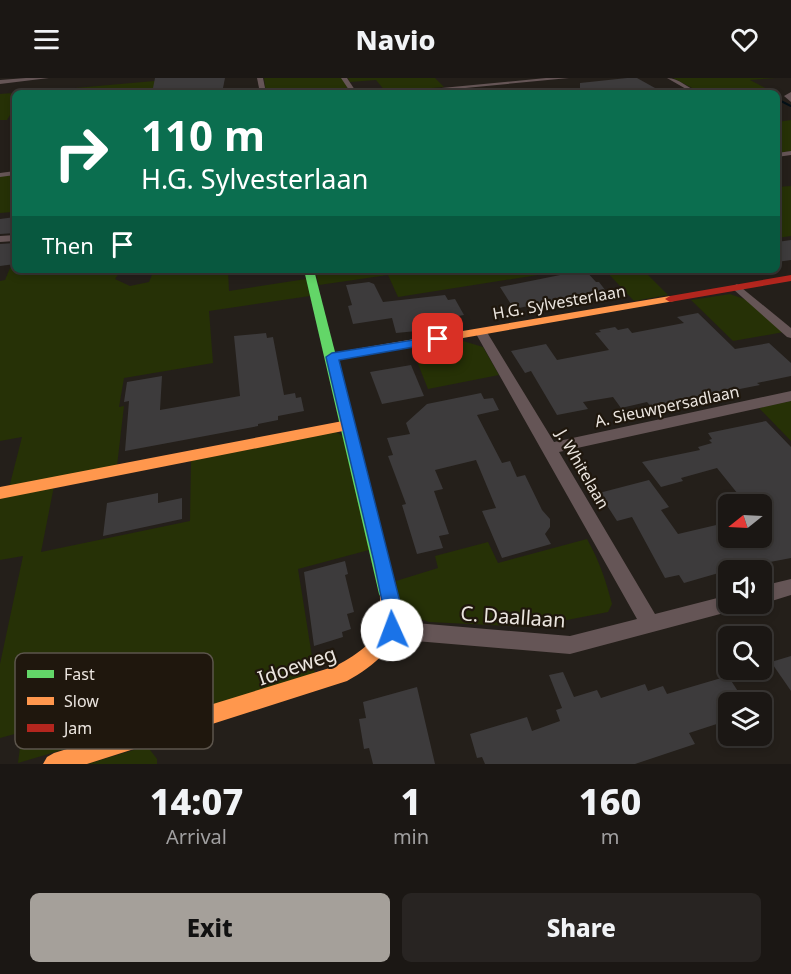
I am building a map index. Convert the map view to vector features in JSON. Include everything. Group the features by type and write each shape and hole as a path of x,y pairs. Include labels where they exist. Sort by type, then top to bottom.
{"street":[{"path":"0,82 46,78"},
{"path":"427,90 566,78"},
{"path":"670,78 692,90"},
{"path":"310,273 387,584 392,606 392,630"},
{"name":"H.G. Sylvesterlaan","path":"332,357 791,278"},
{"path":"737,287 791,334"},
{"name":"J. Whitelaan","path":"481,332 651,625"},
{"name":"A. Sieuwpersadlaan","path":"550,448 791,396"},
{"path":"1,493 348,425"},
{"path":"772,592 791,587"},
{"name":"C. Daallaan","path":"392,630 570,645 718,607"},
{"name":"Idoeweg","path":"213,714 340,674 374,655 392,630"},
{"name":"Idoeweg","path":"54,764 102,749"}],"green space":[{"path":"264,78 343,78 349,90 266,90"},
{"path":"348,78 435,78 444,87 384,90 376,80 350,82"},
{"path":"673,78 776,78 750,80 769,90 696,90"},
{"path":"177,79 177,87 143,90 64,89"},
{"path":"12,93 12,112 7,120 0,120 0,94"},
{"path":"791,120 791,151 780,153 780,122"},
{"path":"12,175 12,212 0,213 0,176"},
{"path":"791,186 791,236 780,238 780,187"},
{"path":"10,268 12,268 12,273 119,273 115,279 130,286 149,282 153,273 228,273 229,291 306,279 310,296 209,311 213,363 124,378 119,407 124,406 117,466 9,488 22,437 0,441 0,281 5,280"},
{"path":"316,273 550,273 398,297 388,275 319,285"},
{"path":"608,273 646,273 668,295 634,301"},
{"path":"730,294 747,300 784,332 733,341 691,300"},
{"path":"463,341 483,347 499,375 428,389 412,349"},
{"path":"791,401 791,441 759,408"},
{"path":"336,432 343,436 369,550 298,569 315,675 213,705 213,653 15,653 15,734 0,738 0,664 23,556 0,560 0,497 54,486 41,552 190,521 191,461"},
{"path":"587,539 599,563 610,595 612,604 608,612 531,627 429,622 408,615 400,605 396,581 438,568 435,556 488,542 498,563"},
{"path":"20,749 65,749 18,763"},
{"path":"137,749 149,749 157,759 157,764 87,764"}],"building":[{"path":"155,78 225,78 223,90 153,90"},
{"path":"637,78 659,90 580,90 580,83"},
{"path":"12,217 12,233 0,234 0,219"},
{"path":"791,240 791,260 780,262 780,242"},
{"path":"12,243 12,264 0,266 0,244"},
{"path":"570,273 588,273 596,282 599,282 609,295 570,301 567,298 514,309 500,287"},
{"path":"369,282 374,284 383,302 445,295 448,300 455,299 464,315 429,321 430,324 415,325 417,331 396,333 392,318 353,324 348,306 352,305 346,285"},
{"path":"698,313 735,349 769,343 791,363 791,376 757,383 760,385 684,400 687,404 656,412 647,402 621,408 613,397 583,402 588,409 557,415 531,371 525,373 511,351 546,344 557,360 609,350 595,333 601,332 599,330 615,327 618,330 628,328 632,333 684,323 677,317"},
{"path":"266,333 267,338 273,337 284,395 295,393 296,398 301,397 304,411 278,416 278,420 258,424 258,426 125,451 129,401 124,402 127,382 162,376 160,410 240,396 234,336"},
{"path":"411,365 424,396 382,404 370,372"},
{"path":"481,393 484,399 493,398 499,410 477,415 502,463 510,461 517,477 525,475 542,510 550,519 550,527 545,534 551,544 502,558 482,511 496,508 476,460 435,470 443,489 434,491 449,534 439,536 443,548 417,554 402,505 406,504 388,456 393,455 387,438 410,434 406,423 427,404"},
{"path":"766,421 791,447 791,558 772,562 718,560 718,573 684,583 679,575 665,578 632,517 617,521 599,493 649,480 669,507 661,510 678,534 718,525 718,548 772,548 772,494 738,494 717,468 681,478 683,481 661,487 642,462 700,450 698,447 712,443 708,433"},
{"path":"158,493 158,503 182,498 182,519 103,536 107,503"},
{"path":"345,561 348,574 345,575 354,612 347,614 351,629 342,632 343,637 314,646 304,572"},
{"path":"791,656 791,691 772,663"},
{"path":"563,672 574,697 597,690 601,698 645,684 648,691 663,686 667,694 718,679 731,680 738,692 718,692 718,724 689,733 695,744 635,764 485,764 482,757 477,758 470,734 527,717 532,731 560,721 556,710 562,708 549,675"},
{"path":"417,687 435,764 373,764 369,748 364,749 359,719 366,718 363,702"}],"waterway":[{"path":"780,100 791,106"}],"traffic: fast":[{"path":"310,273 388,594"}],"traffic: slow":[{"path":"332,357 670,299"},
{"path":"0,493 348,425"},
{"path":"213,714 340,674 365,660 382,644 387,634 390,623 388,594"},
{"path":"54,764 102,749"}],"traffic: jam":[{"path":"670,299 791,278"}],"route":[{"path":"392,630 392,606 332,357 438,339"}]}
